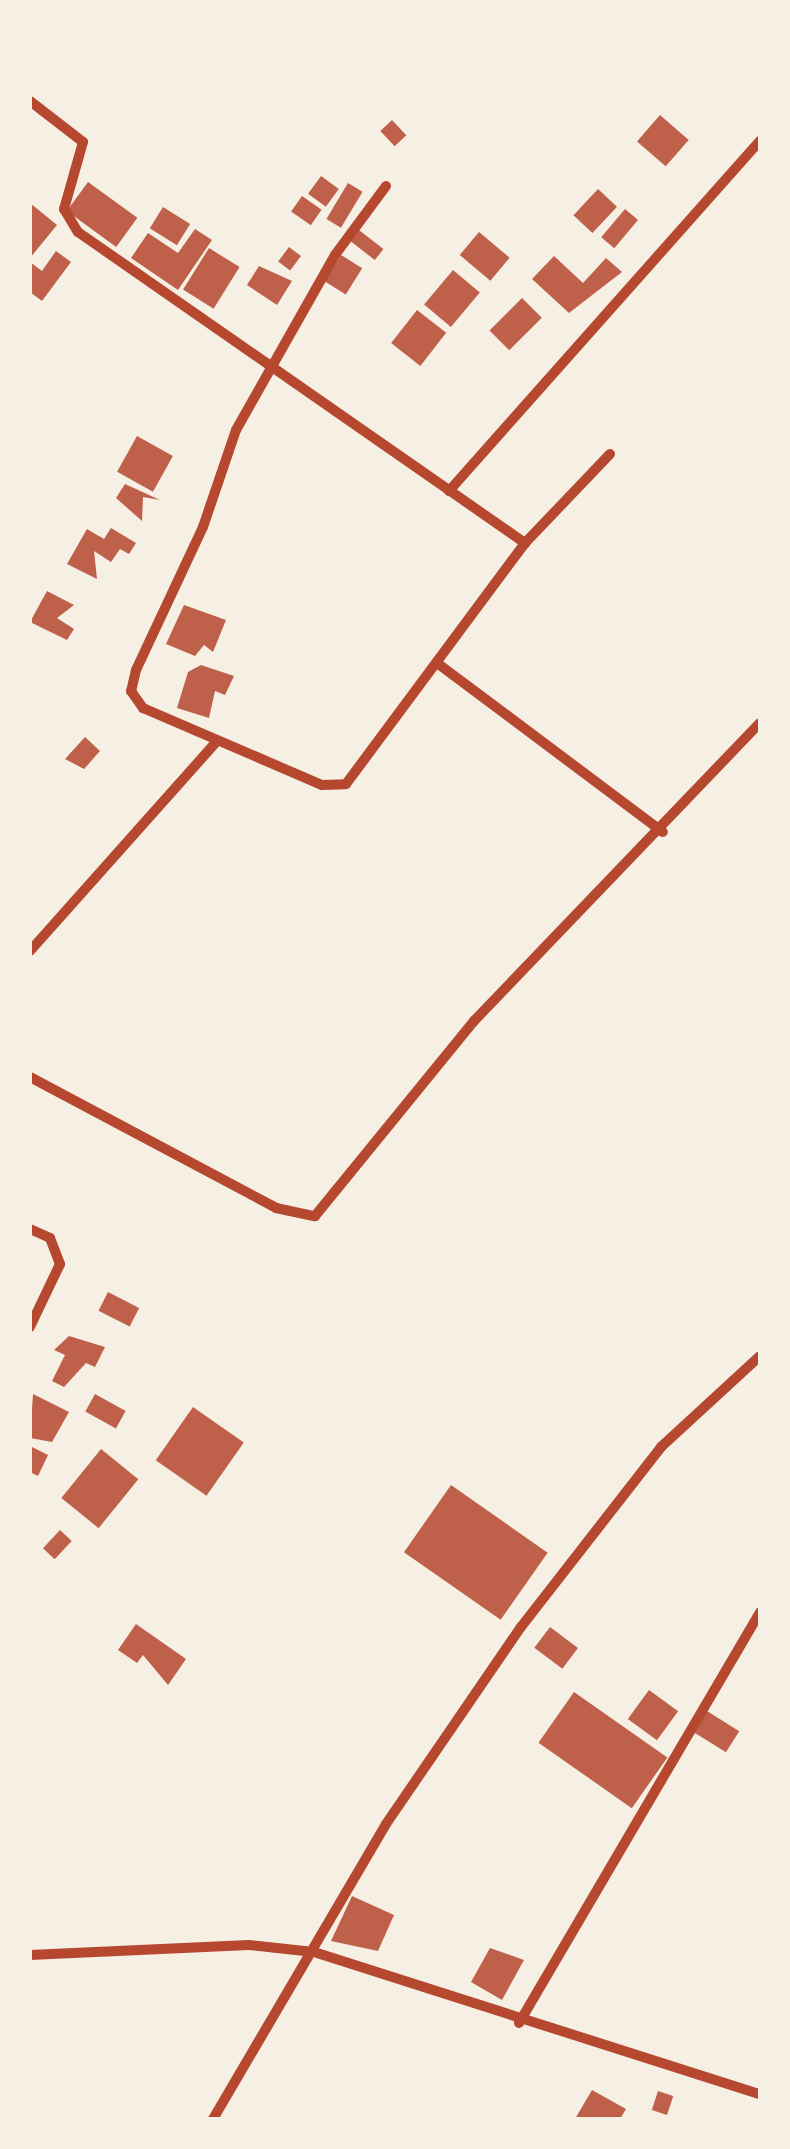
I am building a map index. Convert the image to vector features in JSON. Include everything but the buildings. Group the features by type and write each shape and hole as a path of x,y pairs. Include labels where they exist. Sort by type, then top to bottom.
{"street":[{"path":"30,102 83,142 64,209 78,232 524,543"},
{"path":"449,491 760,140"},
{"path":"386,186 236,430 132,692 143,708 215,743 322,785 346,784 524,543 610,454"},
{"path":"437,663 663,832"},
{"path":"30,1077 276,1208 315,1216 474,1021 663,832 760,722"},
{"path":"30,951 215,743"},
{"path":"30,1230 50,1238 60,1264 30,1328"},
{"path":"214,2119 386,1824 606,1510 760,1356"},
{"path":"518,2023 760,1612"},
{"path":"30,1955 314,1952 518,2023 760,2094"}]}
